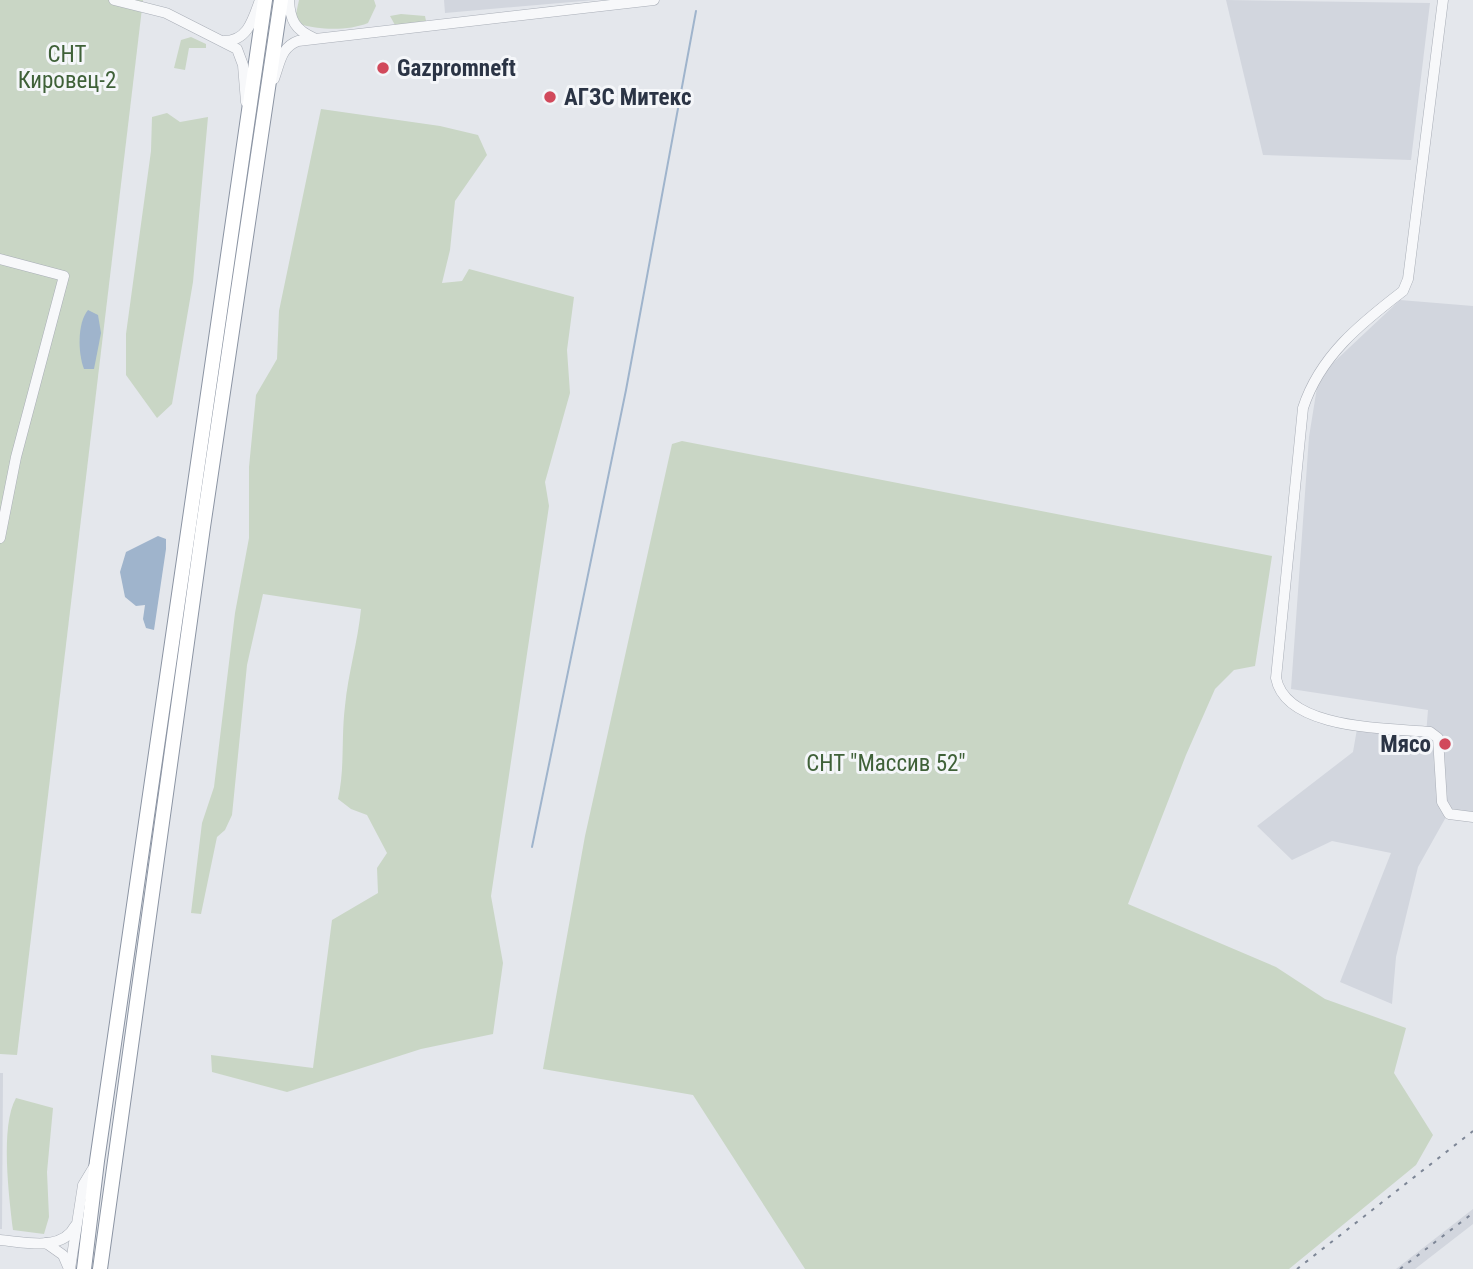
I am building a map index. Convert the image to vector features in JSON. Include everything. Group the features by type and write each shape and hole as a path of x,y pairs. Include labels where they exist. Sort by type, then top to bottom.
{"highway":[{"path":"84,1269 97,1161 262,0"},
{"path":"100,1269 281,0"}],"street":[{"path":"114,0 158,11 231,45 242,56 247,119"},
{"path":"220,41 231,41 247,31 262,0"},
{"path":"289,0 293,23 301,33 314,38"},
{"path":"265,108 285,49 298,41 654,0"},
{"path":"1443,0 1408,279 1403,291 1327,358 1312,381 1303,408 1276,678 1278,692 1307,715 1353,724 1430,732 1438,738 1442,802 1449,814 1473,817"},
{"path":"0,259 64,276 16,457 0,538"},
{"path":"70,1269 83,1185 97,1161"},
{"path":"0,1240 45,1243 68,1237 77,1222"},
{"path":"45,1243 63,1255 70,1269"}],"shaded area":[{"path":"444,0 595,0 445,13"},
{"path":"1226,0 1430,3 1411,160 1263,155"},
{"path":"1400,300 1473,306 1473,820 1446,817 1418,867 1396,957 1392,1004 1340,982 1391,853 1332,841 1292,860 1257,826 1353,752 1357,729 1426,735 1428,710 1291,689 1309,437 1318,381 1334,362"},
{"path":"0,1073 3,1073 2,1229 0,1229"},
{"path":"1473,1209 1473,1224 1415,1269 1396,1269"}],"green space":[{"name":"СНТ Кировец-2","path":"0,0 143,0 17,1055 0,1054"},
{"path":"299,0 374,0 376,6 368,23 343,28 315,28 299,24 296,14"},
{"path":"390,16 425,16 426,21 395,25"},
{"path":"191,37 206,44 206,48 189,48 185,70 174,68 181,40"},
{"path":"321,109 440,126 478,135 487,155 455,201 450,250 442,283 462,281 469,269 574,297 567,350 570,393 545,482 549,506 491,896 503,963 493,1034 421,1049 287,1092 212,1072 211,1055 313,1068 332,920 378,893 377,868 387,853 367,815 351,809 338,799 346,694 361,609 263,594 247,665 232,815 225,830 217,837 201,914 191,913 202,823 214,787 235,613 249,538 249,467 256,395 277,359 279,311"},
{"path":"167,113 180,122 208,117 193,282 172,404 157,418 126,375 126,334 151,151 152,117"},
{"name":"СНТ \"Массив 52\"","path":"682,441 1272,556 1255,666 1234,670 1215,689 1186,755 1128,904 1276,967 1325,999 1406,1028 1394,1073 1433,1135 1416,1165 1289,1269 805,1269 693,1095 543,1069 585,836 672,444"},
{"path":"16,1098 53,1108 47,1172 49,1217 44,1234 13,1230 7,1143 11,1110"}],"water":[{"path":"88,310 98,315 101,333 94,369 84,369 81,355 80,330"},
{"path":"158,536 166,539 166,549 154,630 146,628 143,619 145,605 136,606 125,597 120,572 126,552"}],"waterway":[{"path":"532,847 626,390 696,11"}],"railway":[{"path":"1297,1269 1473,1131"},
{"path":"1400,1269 1473,1213"}],"place":[{"name":"Gazpromneft","path":"383,68"},
{"name":"АГЗС Митекс","path":"550,97"},
{"name":"Мясо","path":"1445,744"}]}
